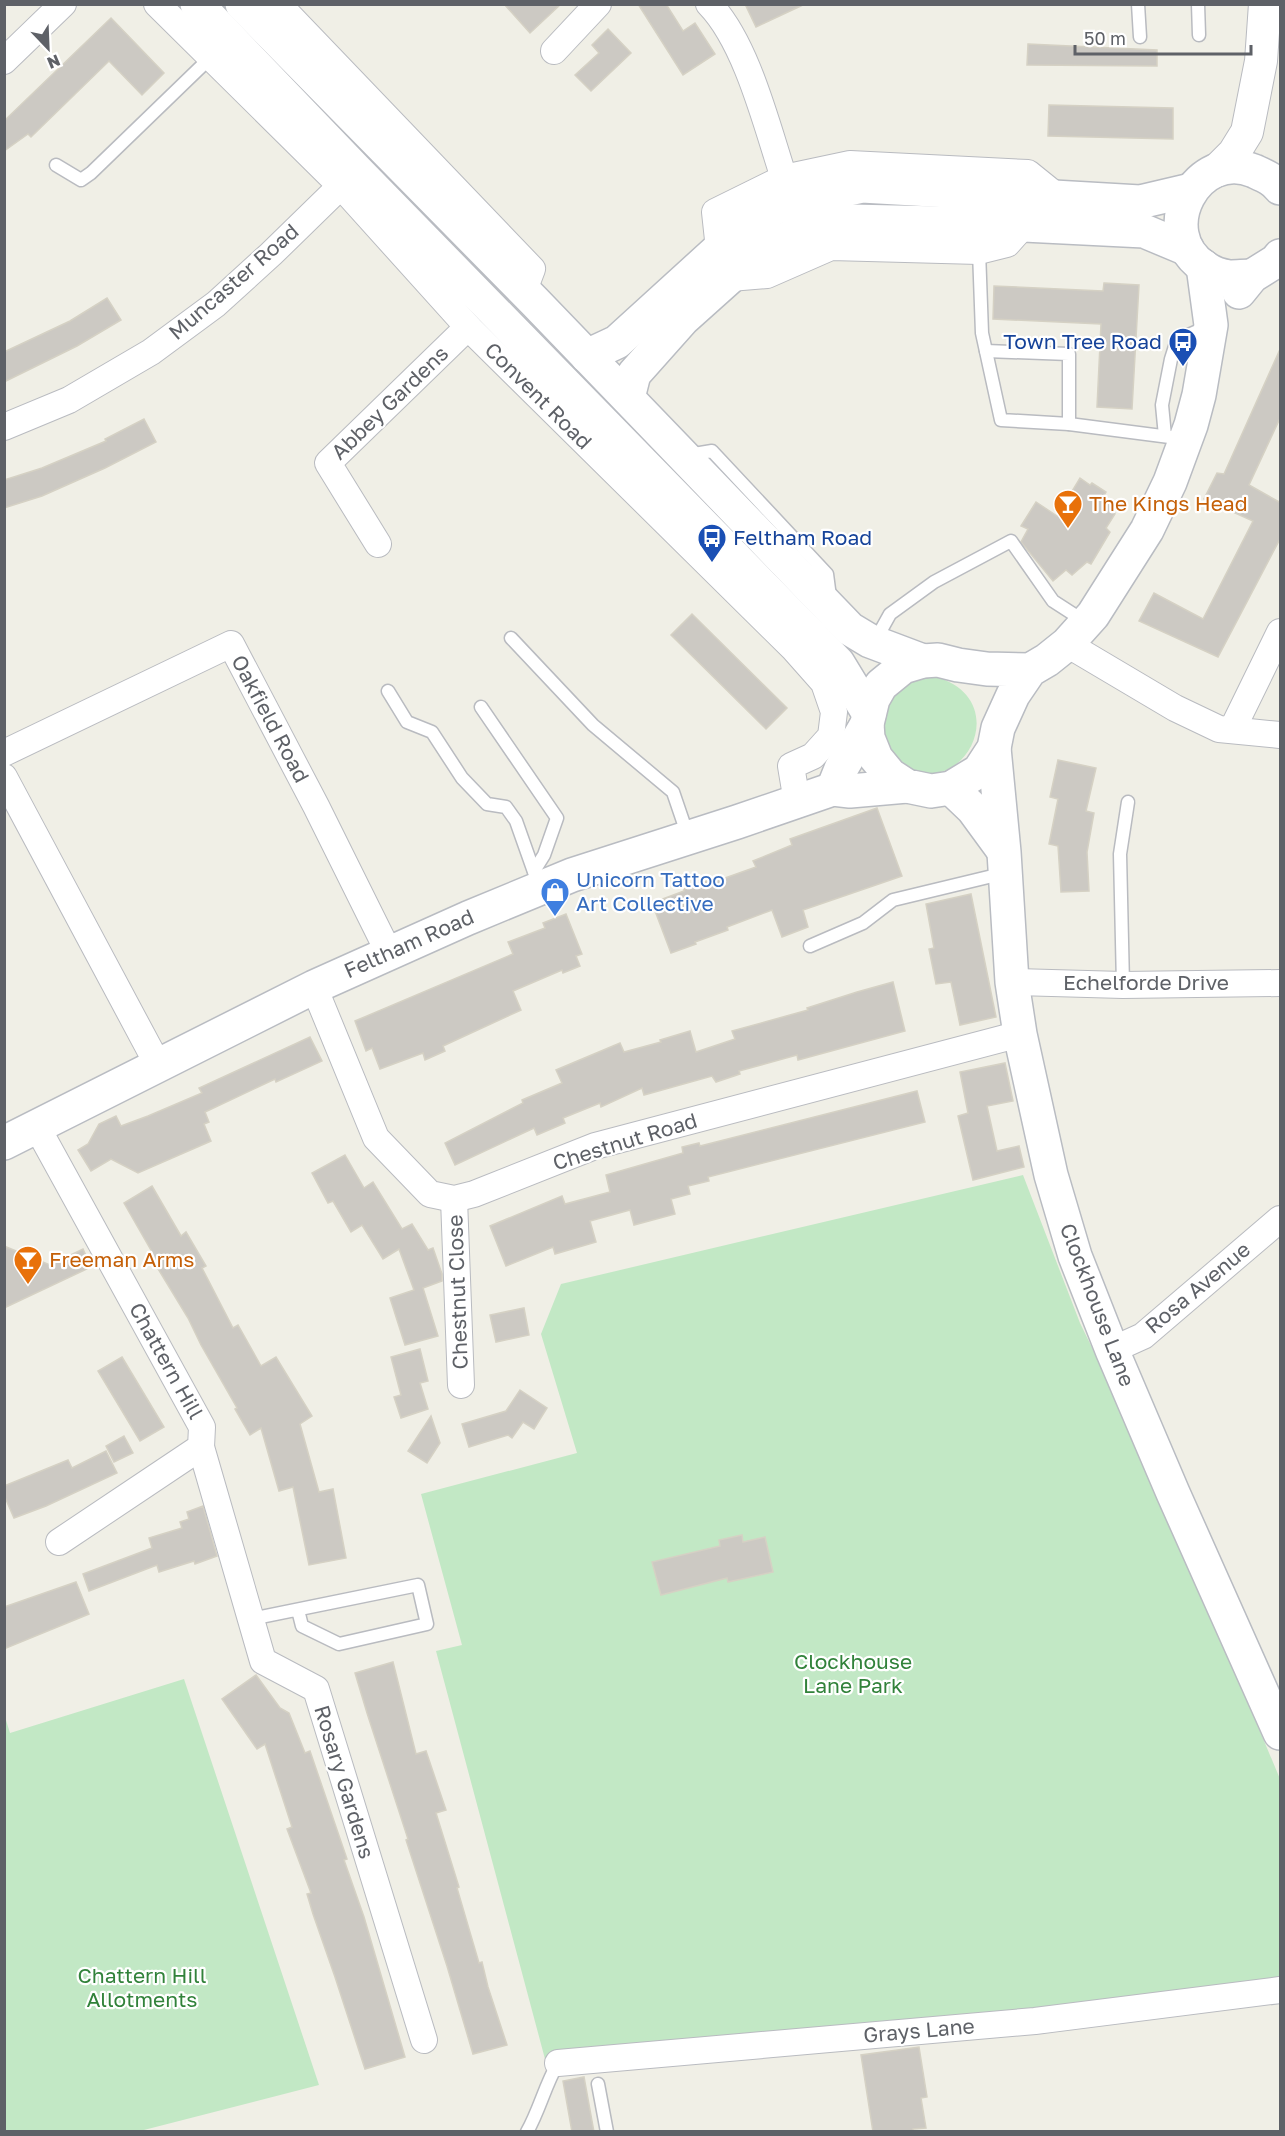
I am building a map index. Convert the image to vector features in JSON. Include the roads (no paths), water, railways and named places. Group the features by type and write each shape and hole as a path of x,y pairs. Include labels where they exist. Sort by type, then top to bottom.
{"main road":[{"name":"Convent Road","path":"197,4 349,178 575,394 799,639 838,663 868,719"},
{"path":"242,4 524,290 850,629 874,642 923,661"},
{"path":"628,398 634,374 683,319 724,263 740,230 775,208 811,197 862,186 1140,202 1203,180 1234,166 1244,167 1269,180"},
{"path":"1030,670 987,669 938,660 923,661 903,667 881,685 873,699 868,719 868,738 876,758 890,775 907,786 931,790 951,788 979,771 996,738 1013,695 1030,670 1047,660 1093,615 1147,530 1170,482 1175,437 1199,395 1211,325 1195,258 1180,226 1182,208 1203,180"},
{"path":"587,356 617,342 724,263 750,260 801,231 850,221 1024,225 1144,231 1195,258 1212,272 1228,277 1252,276"},
{"path":"1211,325 1252,276 1281,256"},
{"path":"958,665 978,678 990,695 997,716 996,738"},
{"path":"833,789 868,719"},
{"name":"Clockhouse Lane","path":"996,738 1012,982 1020,1034 1054,1184 1075,1256 1112,1350 1173,1493 1281,1733"},
{"name":"Feltham Road","path":"14,1135 537,880 572,875 833,789 850,791 907,786"},
{"path":"951,788 974,809 1005,862"}],"street":[{"path":"5,58 63,4"},
{"name":"Convent Road","path":"157,4 211,57 349,178 468,327 799,639 824,683 834,712 831,736 813,756 791,766 797,802"},
{"path":"278,4 532,269 524,290"},
{"path":"554,51 598,4"},
{"path":"1266,4 1261,61 1247,132 1249,157 1269,180"},
{"path":"718,7 744,59 784,178"},
{"path":"1203,180 1234,153 1247,132"},
{"path":"1024,225 1007,244 979,251 831,247 767,274 724,263 715,212 784,178 850,164 1028,172 1059,198"},
{"name":"Muncaster Road","path":"4,427 69,400 151,352 216,304 349,178"},
{"name":"Abbey Gardens","path":"378,544 328,463 468,327"},
{"path":"1232,730 1281,632"},
{"path":"1077,633 1175,708 1220,729 1281,735"},
{"name":"Oakfield Road","path":"4,753 231,644 316,806 389,953"},
{"path":"4,777 158,1065"},
{"name":"Echelforde Drive","path":"1012,982 1123,985 1281,983"},
{"path":"314,987 376,1138 430,1194 454,1199"},
{"name":"Chestnut Road","path":"454,1199 474,1194 595,1146 1020,1034"},
{"name":"Chattern Hill","path":"14,1135 202,1427 201,1447 59,1542"},
{"name":"Chestnut Close","path":"454,1199 461,1385"},
{"name":"Rosa Avenue","path":"1112,1350 1143,1336 1281,1219"},
{"name":"Rosary Gardens","path":"201,1447 263,1661 316,1689 424,2040"},
{"name":"Grays Lane","path":"558,2063 1035,2021 1281,1990"}],"lane":[{"path":"1138,4 1140,37"},
{"path":"1198,4 1199,35"},
{"path":"56,165 81,180 211,57"},
{"path":"979,251 982,333 1001,420 1069,424 1175,437"},
{"path":"986,351 1069,354 1069,424"},
{"path":"874,642 890,614 934,582 1011,541 1077,633"},
{"path":"511,638 593,725 673,792 689,838"},
{"path":"388,691 407,722 432,732 462,778 487,804 506,807 516,821 537,880"},
{"path":"482,707 557,818 537,880"},
{"path":"1123,985 1120,854 1128,802"},
{"path":"810,946 863,923 893,900 1005,862"},
{"path":"251,1619 418,1585 428,1624 339,1644 302,1626 298,1610"},
{"path":"527,2132 535,2118 547,2080 558,2063"},
{"path":"598,2084 607,2132"}],"place":[{"name":"Town Tree Road","path":"1183,368"},
{"name":"The Kings Head","path":"1068,530"},
{"name":"Feltham Road","path":"712,564"},
{"name":"Unicorn Tattoo Art Collective","path":"555,918"},
{"name":"Freeman Arms","path":"28,1286"}],"park label":[{"name":"Clockhouse Lane Park","path":"853,1674"},
{"name":"Chattern Hill Allotments","path":"142,1988"}]}
